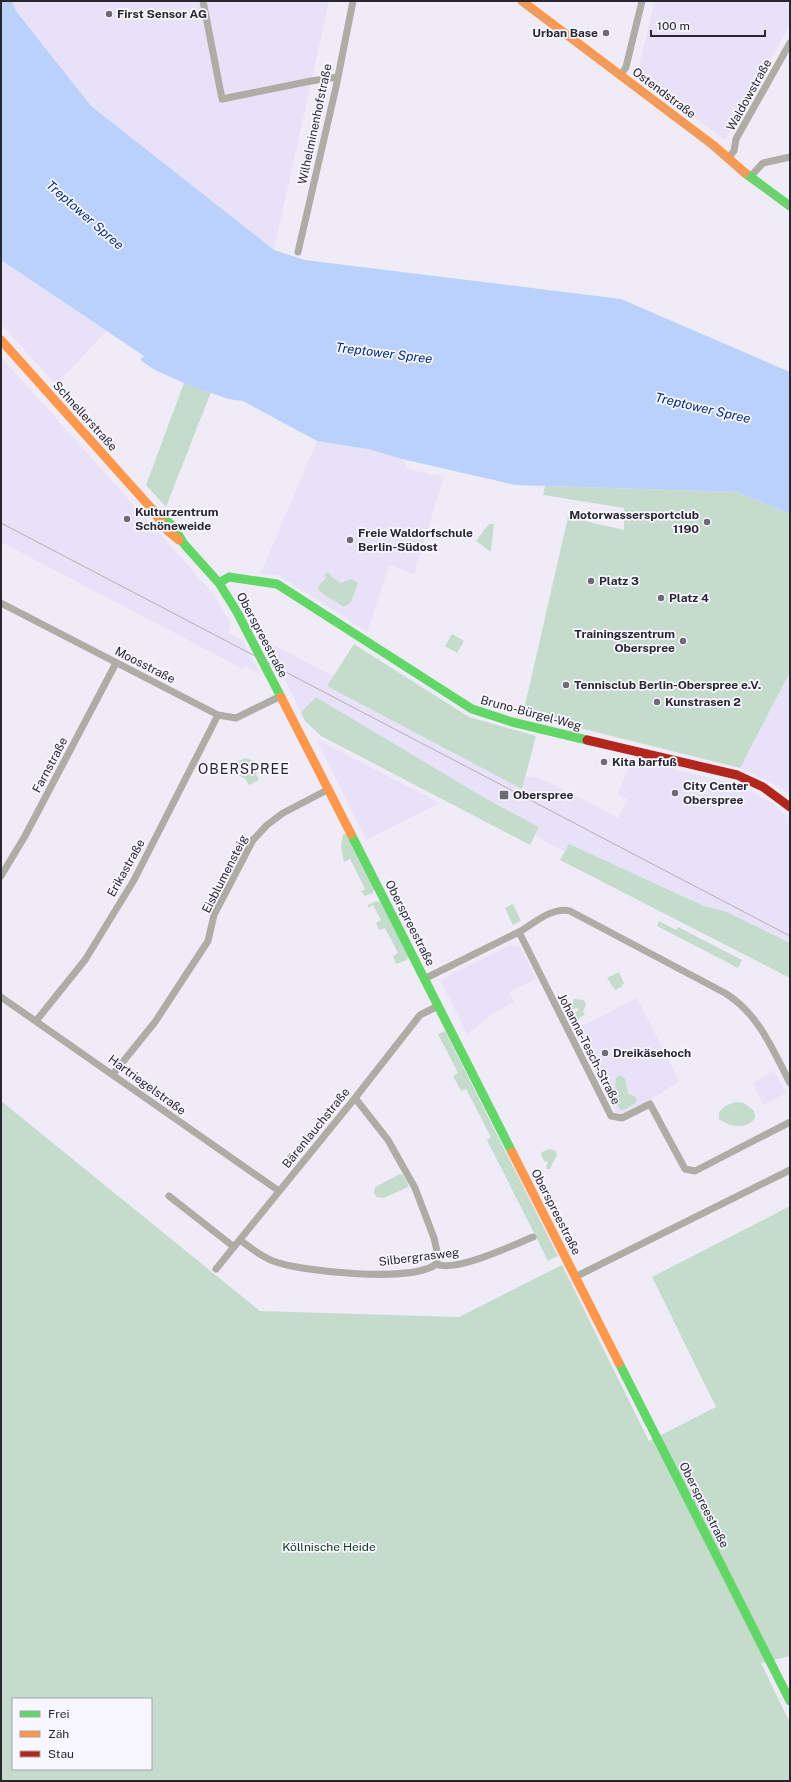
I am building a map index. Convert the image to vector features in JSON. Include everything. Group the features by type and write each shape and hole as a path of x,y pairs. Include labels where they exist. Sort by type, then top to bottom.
{"main road":[{"name":"Ostendstraße","path":"522,1 728,158 750,177 790,206"},
{"name":"Schnellerstraße","path":"1,340 151,508 168,532 184,544 218,583"},
{"name":"Bruno-Bürgel-Weg","path":"218,583 229,577 277,584 472,709 512,722 737,775 763,787 790,807"},
{"name":"Oberspreestraße","path":"218,583 234,607 329,789 790,1701"}],"street":[{"path":"203,1 222,99 338,77"},
{"name":"Wilhelminenhofstraße","path":"298,252 338,77 353,1"},
{"path":"620,75 626,67 642,1"},
{"name":"Waldowstraße","path":"728,158 734,151 736,139 790,43"},
{"path":"750,177 763,163 790,157"},
{"name":"Moosstraße","path":"1,604 218,715 236,718 281,696"},
{"name":"Farnstraße","path":"1,876 25,836 116,663"},
{"name":"Erikastraße","path":"36,1021 85,960 134,880 218,715"},
{"name":"Eisblumensteig","path":"113,1074 155,1022 208,941 214,915 253,840 267,825 282,813 329,789"},
{"path":"424,979 519,932 557,911 564,909 725,993 743,1006 754,1019 769,1042 790,1084"},
{"name":"Johanna-Tesch-Straße","path":"519,932 570,1037 611,1116 622,1118 650,1104 685,1169 695,1171 790,1122"},
{"name":"Hartriegelstraße","path":"1,997 279,1191"},
{"name":"Bärenlauchstraße","path":"216,1269 355,1098 420,1015 438,1006"},
{"path":"355,1098 388,1140 415,1188 434,1238 438,1256 436,1264"},
{"path":"575,1276 790,1170"},
{"path":"169,1196 234,1247"},
{"name":"Silbergrasweg","path":"240,1240 260,1256 274,1262 291,1266 327,1272 386,1274 413,1271 432,1267 436,1264 445,1267 471,1261 533,1236"}],"shaded area":[{"path":"12,1 329,1 274,250 91,106 16,11"},
{"path":"655,1 790,1 790,24 725,140 637,74"},
{"path":"1,260 106,331 56,385 1,324"},
{"path":"1,357 210,590 231,623 228,633 243,641 260,674 243,665 245,670 1,542"},
{"name":"Freie Waldorfschule Berlin-Südost","path":"317,441 368,449 402,459 408,469 444,477 414,574 389,565 367,632 280,576 261,573"},
{"path":"264,640 333,676 327,686 522,788 526,776 536,777 581,798 618,818 628,800 618,794 632,759 740,785 770,802 790,819 790,943 727,912 704,906 569,844 565,852 535,836 539,827 483,797 316,697 301,712"},
{"path":"790,672 790,796 778,786 740,768"},
{"path":"320,741 440,803 366,840 318,742"},
{"path":"510,945 520,947 536,979 509,992 514,1002 494,1013 467,1034 440,980"},
{"path":"637,998 679,1081 654,1098 622,1114 616,1112 574,1030"},
{"path":"774,1070 786,1093 763,1105 753,1083"}],"green space":[{"path":"184,383 211,392 166,507 146,485"},
{"name":"Trainingszentrum Oberspree","path":"545,486 737,492 790,514 790,672 740,768 523,714 568,517 624,530 624,508 543,495"},
{"path":"489,524 494,524 491,552 476,541"},
{"path":"328,572 333,578 341,583 352,579 358,583 352,600 343,607 318,589 319,585 326,578 325,574"},
{"path":"452,634 464,641 457,653 445,646"},
{"path":"354,644 469,717 536,736 522,789 327,686"},
{"path":"316,697 483,797 539,827 530,845 321,736 305,721 301,712"},
{"path":"245,758 254,761 256,774 259,780 249,785 245,779 237,774 235,768 239,761"},
{"path":"343,834 347,834 374,888 373,893 365,896 361,891 365,889 350,859 344,862 341,847"},
{"path":"569,844 704,906 727,912 790,943 790,978 560,860"},
{"path":"376,901 380,902 408,956 407,960 396,964 393,956 398,953 385,928 379,930 376,923 381,920 373,905 368,908 368,905"},
{"path":"513,904 521,921 513,925 505,908"},
{"path":"659,921 676,930 678,927 742,960 738,968 657,926"},
{"path":"619,972 624,983 621,987 615,990 607,978"},
{"path":"574,999 584,1000 586,1005 583,1011 585,1015 580,1017 576,1024 574,1024 569,1018 570,1015 579,1010 577,1008 572,1009 570,1007"},
{"path":"445,1031 558,1256 548,1261 487,1140 491,1137 466,1089 461,1091 453,1076 458,1073 438,1034"},
{"path":"620,1075 625,1079 628,1093 636,1097 636,1103 624,1110 621,1110 614,1102 616,1078"},
{"name":"Köllnische Heide","path":"1,1101 260,1311 459,1317 562,1265 649,1441 716,1407 652,1277 790,1206 790,1656 761,1663 790,1723 790,1781 1,1781"},
{"path":"735,1102 744,1103 754,1111 755,1118 752,1122 743,1126 738,1126 728,1124 719,1119 719,1112 725,1106"},
{"path":"549,1149 556,1151 557,1155 550,1169 547,1169 546,1166 548,1162 544,1161 541,1155 542,1152"},
{"path":"400,1174 403,1175 408,1187 384,1198 376,1197 374,1193 375,1187"}],"water":[{"name":"Treptower Spree","path":"1,1 12,1 16,11 91,106 274,250 305,260 621,299 790,372 790,514 737,492 515,485 402,459 368,449 317,441 243,401 228,399 184,383 155,370 140,360 144,356 1,260"}],"tram line":[{"path":"519,1 670,113 749,178 790,208"},
{"path":"1,523 790,936"}],"traffic: fast":[{"path":"745,173 790,206"},
{"path":"151,508 173,526 184,544 219,583 237,612 281,697"},
{"path":"219,583 229,577 277,584 472,709 512,722 587,740"},
{"path":"351,834 512,1152"},
{"path":"619,1363 790,1701"}],"traffic: slow":[{"path":"522,1 713,145 745,173"},
{"path":"1,340 151,508 168,531 179,540"},
{"path":"281,697 351,834"},
{"path":"512,1152 619,1363"}],"traffic: jam":[{"path":"587,740 737,775 763,787 790,807"}],"place":[{"name":"First Sensor AG","path":"109,14"},
{"name":"Urban Base","path":"606,33"},
{"name":"Kulturzentrum Schöneweide","path":"127,519"},
{"name":"Motorwassersportclub 1190","path":"707,522"},
{"name":"Freie Waldorfschule Berlin-Südost","path":"350,540"},
{"name":"Platz 3","path":"591,581"},
{"name":"Platz 4","path":"661,598"},
{"name":"Trainingszentrum Oberspree","path":"683,641"},
{"name":"Tennisclub Berlin-Oberspree e.V.","path":"566,685"},
{"name":"Kunstrasen 2","path":"657,702"},
{"name":"Kita barfuß","path":"604,762"},
{"name":"City Center Oberspree","path":"675,793"},
{"name":"Oberspree","path":"504,795"},
{"name":"Dreikäsehoch","path":"605,1053"}],"district":[{"name":"OBERSPREE","path":"244,769"}]}
